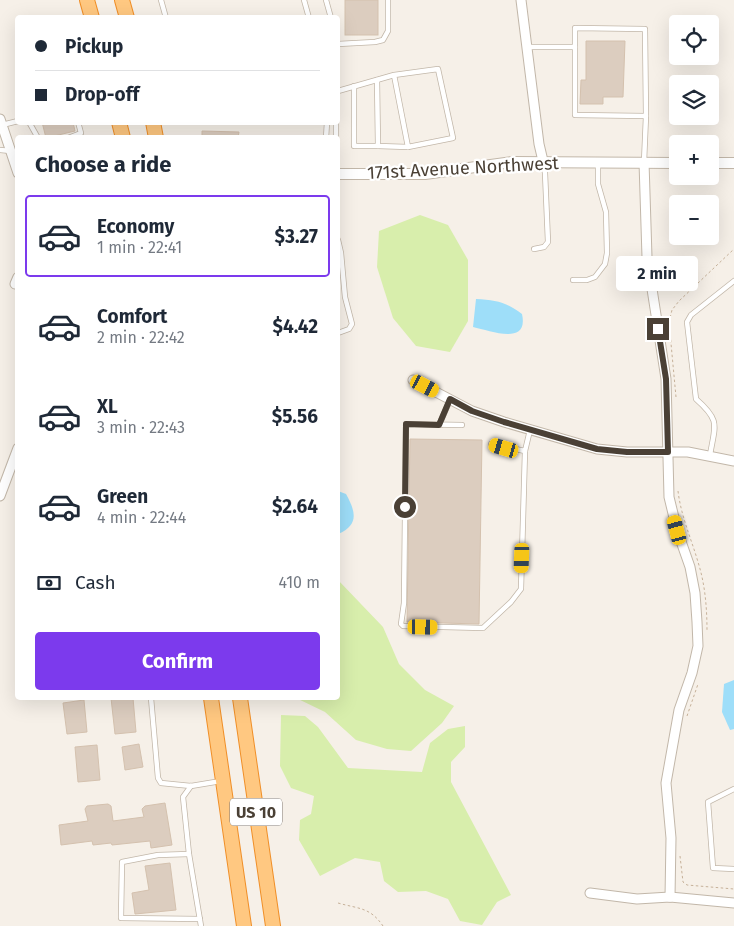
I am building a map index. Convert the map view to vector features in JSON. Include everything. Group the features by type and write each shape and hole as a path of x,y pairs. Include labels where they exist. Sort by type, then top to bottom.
{"highway":[{"path":"87,0 91,15"},
{"path":"122,0 126,15"},
{"name":"US 10","path":"211,700 244,926"},
{"name":"US 10","path":"240,700 273,926"}],"street":[{"path":"521,0 539,144 543,161"},
{"path":"1,122 15,162"},
{"name":"171st Avenue Northwest","path":"340,174 425,174 495,164 543,161 669,163"},
{"path":"644,162 647,257 666,379 669,497 677,530 690,568 695,593 698,646 692,674 679,710 666,783 671,838 670,897"},
{"path":"719,163 734,164"},
{"path":"413,380 472,411 597,449 710,455 734,461"},
{"path":"0,496 15,456"},
{"path":"590,893 638,899 670,897 734,903"}],"lane":[{"path":"161,0 165,15"},
{"path":"304,0 308,15"},
{"path":"326,0 330,15"},
{"path":"340,42 375,42 383,40 388,31 388,0"},
{"path":"644,162 646,116 645,29 575,28 576,115 646,116"},
{"path":"528,47 575,47"},
{"path":"340,90 354,86 394,75 438,69 453,138 408,147 354,146 354,86"},
{"path":"394,75 408,147"},
{"path":"377,80 378,146"},
{"path":"1,122 15,121"},
{"path":"78,135 81,134 79,125"},
{"path":"0,150 12,151"},
{"path":"534,249 545,247 548,242 546,173 543,161"},
{"path":"573,280 587,280 595,277 606,258 606,212 598,184 598,162"},
{"path":"340,249 345,297 352,324 349,329 340,332"},
{"path":"710,455 715,425 711,412 696,399 687,322 691,315 734,280"},
{"path":"340,297 345,297"},
{"path":"439,425 450,399"},
{"path":"462,426 406,424 404,603 401,624 403,626 483,628 516,596 520,588 525,452 530,430"},
{"path":"491,444 525,452"},
{"path":"151,700 158,778 162,783 191,786 222,781"},
{"path":"191,786 183,797 189,854 201,926"},
{"path":"734,789 708,802 713,868 734,869"},
{"path":"189,854 158,854 122,862 121,918 200,919"}],"path":[{"path":"338,903 369,910 383,926"}],"green space":[{"path":"420,215 448,225 468,260 468,321 450,352 416,346 393,318 377,267 379,231"},
{"path":"340,582 383,627 399,664 425,690 454,706 442,723 411,751 387,749 356,740 325,712 300,700 340,700"},
{"path":"281,715 305,716 318,727 348,768 422,772 430,743 448,729 465,726 465,747 451,762 451,782 511,895 497,902 482,925 460,921 448,899 426,891 398,892 384,881 380,862 355,858 320,876 299,840 300,820 311,814 314,796 291,788 280,766"}],"water":[{"path":"476,299 501,302 522,314 523,324 520,330 507,334 473,327"},
{"path":"340,492 346,494 354,517 350,526 340,533"},
{"path":"734,680 734,729 730,730 722,712 724,684"}],"building":[{"path":"345,0 378,0 378,35 345,35"},
{"path":"586,41 625,41 623,97 603,97 603,104 580,104 581,80 586,80"},
{"path":"43,125 74,125 75,131 58,135 45,135"},
{"path":"202,131 239,132 238,135 202,135"},
{"path":"410,439 482,440 479,624 407,622"},
{"path":"84,700 87,732 67,734 63,703"},
{"path":"111,700 133,700 136,732 115,734"},
{"path":"139,744 143,767 125,770 122,747"},
{"path":"97,745 100,780 78,782 75,747"},
{"path":"165,803 172,845 151,848 150,841 93,845 92,841 61,845 59,825 88,821 85,809 87,806 108,804 111,806 113,821 144,817 142,809 145,806"},
{"path":"170,863 176,910 135,914 132,893 149,890 145,866"}],"route":[{"path":"405,507 406,424 439,425 450,399 472,411 504,422 597,449 627,452 668,452 666,379 658,329"}]}
